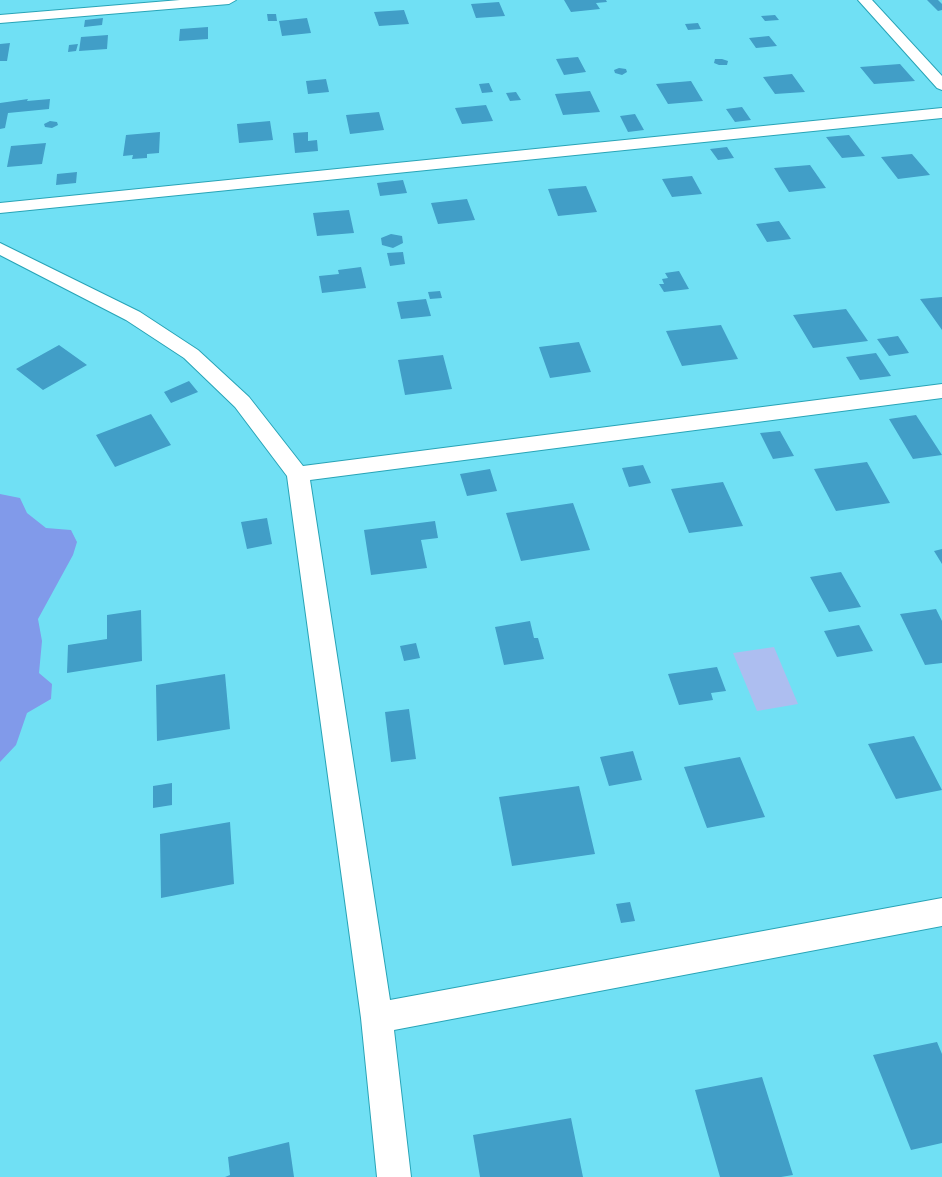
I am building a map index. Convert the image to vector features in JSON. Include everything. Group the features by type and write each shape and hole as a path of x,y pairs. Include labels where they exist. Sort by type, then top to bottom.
{"street":[{"path":"0,19 229,0"},
{"path":"865,0 942,84"},
{"path":"0,208 942,113"},
{"path":"0,248 133,316 191,354 242,402 298,474 376,1018 394,1177"},
{"path":"298,474 942,391"},
{"path":"376,1018 942,912"}],"shaded area":[{"path":"0,494 20,498 27,513 46,528 71,530 77,542 73,555 38,619 42,641 39,673 52,684 51,699 27,713 16,745 0,762"},
{"path":"774,647 798,704 757,711 733,653"}],"building":[{"path":"564,0 606,0 607,2 596,3 600,9 571,12"},
{"path":"927,0 938,0 942,4 942,10 938,11"},
{"path":"499,2 505,16 476,18 471,4"},
{"path":"404,10 409,24 379,26 374,12"},
{"path":"267,14 276,14 277,21 268,21"},
{"path":"775,15 779,20 765,21 761,16"},
{"path":"103,18 102,25 84,27 85,20"},
{"path":"307,18 311,33 282,36 279,21"},
{"path":"698,23 701,29 688,30 685,24"},
{"path":"208,27 208,39 179,41 180,29"},
{"path":"108,35 107,49 79,51 81,37"},
{"path":"769,36 777,46 756,48 749,38"},
{"path":"10,43 7,61 0,61 0,44"},
{"path":"78,44 76,51 68,52 69,45"},
{"path":"578,57 586,72 564,75 556,59"},
{"path":"715,59 728,61 727,65 714,63"},
{"path":"900,64 915,81 874,84 860,67"},
{"path":"619,68 626,69 627,72 622,75 615,73 614,70"},
{"path":"792,74 805,92 775,94 763,77"},
{"path":"326,79 329,92 308,94 306,81"},
{"path":"691,81 703,101 668,104 656,84"},
{"path":"489,83 493,92 482,93 479,84"},
{"path":"590,91 600,112 563,115 555,94"},
{"path":"516,92 521,100 510,101 506,93"},
{"path":"28,99 27,101 50,99 49,109 8,113 5,128 0,129 0,103"},
{"path":"486,105 493,121 462,124 455,108"},
{"path":"742,107 751,120 735,122 726,109"},
{"path":"379,112 384,130 350,134 346,115"},
{"path":"635,114 644,130 628,132 620,116"},
{"path":"50,121 57,122 58,125 52,128 45,127 44,124"},
{"path":"270,121 273,140 239,143 237,124"},
{"path":"160,132 159,153 147,154 147,158 132,159 133,155 123,156 126,135"},
{"path":"308,132 308,141 317,140 318,151 295,153 293,133"},
{"path":"849,135 865,156 842,158 826,137"},
{"path":"46,143 42,164 7,167 11,146"},
{"path":"727,147 734,158 718,160 710,149"},
{"path":"912,154 930,175 898,179 881,157"},
{"path":"810,165 826,188 789,192 774,168"},
{"path":"77,172 76,183 56,185 57,174"},
{"path":"692,176 702,194 672,197 662,179"},
{"path":"403,180 407,193 380,196 377,183"},
{"path":"586,186 597,212 558,216 548,189"},
{"path":"467,199 475,220 438,224 431,203"},
{"path":"349,210 354,233 317,236 313,213"},
{"path":"779,221 791,239 767,242 756,224"},
{"path":"391,234 402,236 403,243 393,248 382,245 381,238"},
{"path":"403,252 405,264 390,266 387,253"},
{"path":"361,267 366,288 322,293 319,276 339,274 338,270"},
{"path":"679,271 689,289 664,292 659,284 664,284 662,279 668,278 665,273"},
{"path":"440,291 442,298 430,299 428,292"},
{"path":"942,297 942,330 920,299"},
{"path":"426,299 431,316 401,319 397,302"},
{"path":"846,309 868,341 813,348 793,315"},
{"path":"721,325 738,359 682,366 666,331"},
{"path":"898,336 909,353 889,356 877,339"},
{"path":"579,342 591,372 550,378 539,347"},
{"path":"59,345 87,365 43,390 16,369"},
{"path":"876,353 891,376 860,380 846,357"},
{"path":"443,355 452,389 405,395 398,360"},
{"path":"189,381 198,392 171,403 164,392"},
{"path":"151,414 171,445 115,467 96,435"},
{"path":"916,415 942,455 913,459 889,419"},
{"path":"780,431 794,456 773,459 760,433"},
{"path":"867,462 890,503 836,511 814,469"},
{"path":"643,465 651,483 629,487 622,468"},
{"path":"490,469 497,491 467,496 460,474"},
{"path":"723,482 743,526 689,533 671,489"},
{"path":"573,503 590,550 521,561 506,513"},
{"path":"267,518 272,544 247,549 241,522"},
{"path":"435,521 438,538 421,540 427,568 371,575 364,530"},
{"path":"942,549 942,564 934,551"},
{"path":"841,572 861,607 829,612 810,577"},
{"path":"936,609 942,621 942,663 925,665 900,614"},
{"path":"141,610 142,661 67,673 68,645 107,639 107,615"},
{"path":"530,621 534,638 538,638 544,659 504,665 495,627"},
{"path":"859,625 873,651 837,657 824,631"},
{"path":"416,643 420,658 404,661 400,646"},
{"path":"717,667 726,691 711,693 713,700 679,705 668,674"},
{"path":"225,674 230,729 157,741 156,685"},
{"path":"409,709 416,759 391,762 385,712"},
{"path":"914,736 942,790 896,799 868,744"},
{"path":"633,751 642,780 609,786 600,757"},
{"path":"740,757 765,817 707,828 684,767"},
{"path":"172,783 172,805 153,808 153,786"},
{"path":"579,786 595,854 512,866 499,797"},
{"path":"230,822 234,884 161,898 160,834"},
{"path":"630,902 635,921 621,923 616,904"},
{"path":"937,1042 942,1054 942,1143 911,1150 873,1055"},
{"path":"762,1077 793,1175 781,1177 720,1177 695,1090"},
{"path":"571,1118 583,1177 480,1177 473,1135"},
{"path":"289,1142 294,1177 225,1177 230,1175 228,1157"}]}
